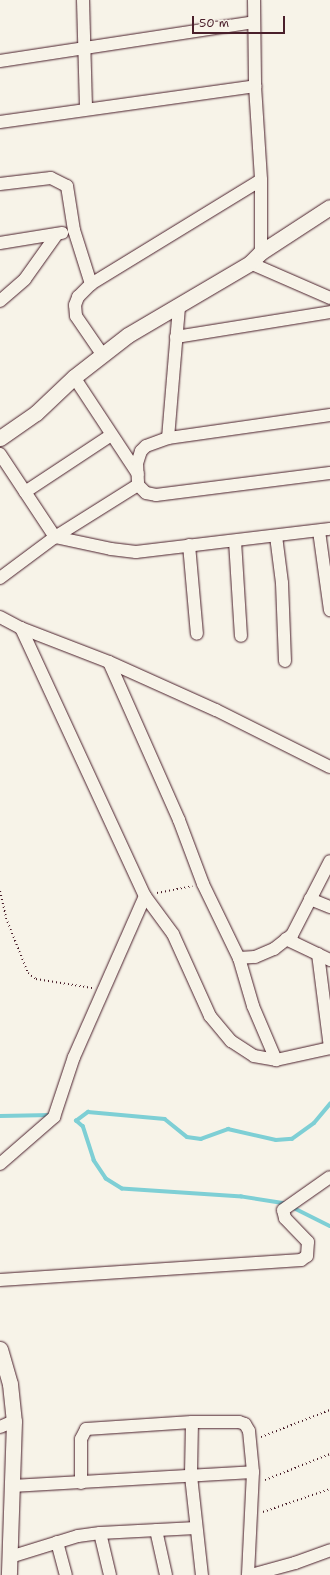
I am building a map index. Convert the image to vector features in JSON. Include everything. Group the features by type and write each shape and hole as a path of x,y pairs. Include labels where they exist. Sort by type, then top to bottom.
{"street":[{"path":"84,0 86,108"},
{"path":"254,0 255,86 262,180 261,252"},
{"path":"0,61 254,22"},
{"path":"0,122 86,108 255,86"},
{"path":"0,184 51,178 60,181 66,186 70,194 74,230 91,284"},
{"path":"102,354 76,316 75,305 78,297 91,284 262,180"},
{"path":"0,438 36,413 74,377 102,354 250,263 261,252 330,207"},
{"path":"0,243 74,230"},
{"path":"0,301 25,279 58,234"},
{"path":"250,263 330,298"},
{"path":"168,438 179,306"},
{"path":"176,337 330,312"},
{"path":"74,377 146,493 156,495 330,473"},
{"path":"138,480 137,463 141,452 155,441 330,415"},
{"path":"25,492 111,435"},
{"path":"0,454 54,538 111,549 136,552 325,530 330,610"},
{"path":"0,578 54,538 138,480"},
{"path":"276,536 282,582 285,661"},
{"path":"235,540 241,636"},
{"path":"189,546 197,634"},
{"path":"0,617 21,628 109,662 216,710 330,767"},
{"path":"21,628 145,896 172,934 210,1016 219,1028 232,1041 254,1056 276,1060 330,1048 318,954"},
{"path":"109,662 179,820 203,884 240,958 253,1006 276,1060"},
{"path":"240,958 255,957 274,949 292,934 330,861"},
{"path":"0,1164 54,1118 61,1095 104,990 145,896"},
{"path":"310,898 330,907"},
{"path":"286,939 330,960"},
{"path":"0,1280 301,1260 307,1256 308,1242 285,1218 283,1210 298,1198 330,1177"},
{"path":"0,1349 10,1384 14,1421 9,1575"},
{"path":"0,1426 14,1421"},
{"path":"192,1422 190,1476 202,1575"},
{"path":"81,1483 81,1439 86,1428 192,1422 239,1422 245,1424 251,1441 253,1472 248,1575"},
{"path":"12,1486 253,1472"},
{"path":"10,1557 57,1542 100,1533 196,1528"},
{"path":"156,1530 166,1575"},
{"path":"100,1533 110,1575"},
{"path":"57,1542 66,1575"},
{"path":"251,1575 295,1563 330,1550"}],"path":[{"path":"145,896 203,884"},
{"path":"0,891 6,918 28,973 36,979 104,990"},
{"path":"251,1441 330,1410"},
{"path":"252,1485 330,1454"},
{"path":"251,1517 330,1489"}],"waterway":[{"path":"286,1204 242,1197 122,1189 106,1179 94,1161 83,1127 76,1121 88,1112 165,1119 187,1137 201,1139 228,1129 276,1140 292,1139 314,1123 330,1104"},
{"path":"0,1116 51,1115"},
{"path":"292,1207 330,1226"}]}
